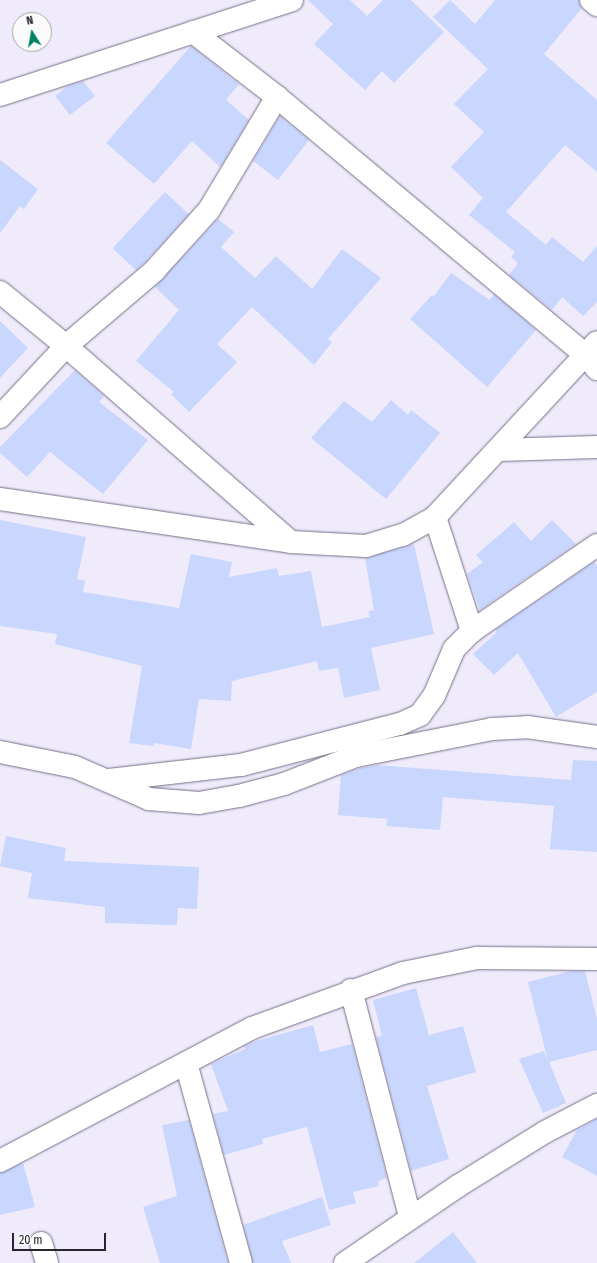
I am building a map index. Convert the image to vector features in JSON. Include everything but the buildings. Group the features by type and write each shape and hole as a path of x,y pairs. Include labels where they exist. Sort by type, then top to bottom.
{"street":[{"path":"0,95 292,0"},
{"path":"591,0 597,5"},
{"path":"0,499 291,542 366,546 403,535 435,517 593,355 277,98 193,32"},
{"path":"0,417 66,346 154,271 209,210 277,98"},
{"path":"0,292 66,346 291,542"},
{"path":"499,450 597,447"},
{"path":"435,517 472,631"},
{"path":"108,780 241,765 400,724 420,715 434,696 454,649 472,631 597,545"},
{"path":"0,752 75,767 149,799 199,803 239,796 284,784 356,756 492,729 527,727 597,737"},
{"path":"0,1161 252,1028 351,990 403,973 478,958 597,960"},
{"path":"351,990 410,1217"},
{"path":"186,1064 241,1263"},
{"path":"345,1263 410,1217 545,1132 597,1105"}]}
